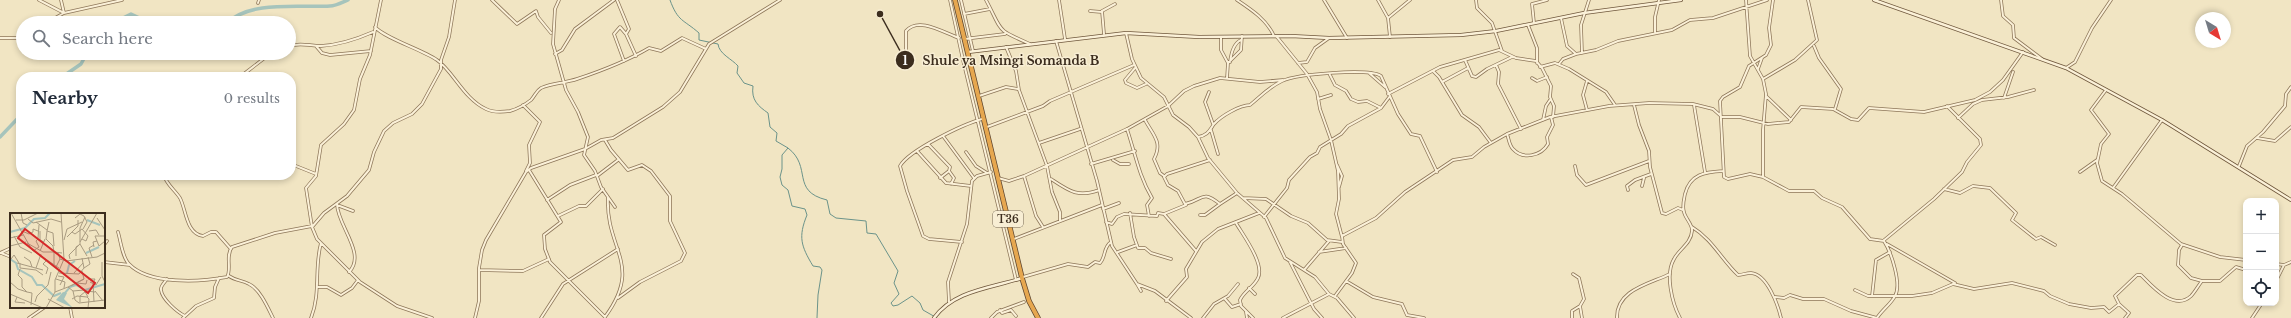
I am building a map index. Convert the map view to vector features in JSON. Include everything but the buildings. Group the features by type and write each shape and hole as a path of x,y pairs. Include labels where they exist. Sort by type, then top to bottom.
{"highway":[{"name":"T36","path":"958,0 964,39 1012,240 1029,301 1038,318"}],"street":[{"path":"38,0 64,13"},
{"path":"60,0 64,13"},
{"path":"59,16 64,13 122,0"},
{"path":"381,0 371,51 362,72 351,115 321,145 316,174 308,184 306,192 312,227 321,243 358,280 397,306 432,318"},
{"path":"228,276 229,252 231,249 260,237 312,227 315,222 347,196 369,170 374,152 384,130 398,120 412,114 422,104 441,69 441,63 449,37 456,0"},
{"path":"492,0 517,24 536,11 538,17 552,34"},
{"path":"560,0 555,9 552,34 555,54 564,82 588,137 585,148 585,158 596,175 602,189 615,207"},
{"path":"555,54 562,50 575,29 616,0 629,29 626,34"},
{"path":"526,172 601,140 614,138 658,110 675,97 710,43 780,0"},
{"path":"950,0 977,120 991,172 1016,280"},
{"path":"958,0 964,14 973,51"},
{"path":"986,0 997,26 1008,35"},
{"path":"1059,0 1065,39"},
{"path":"1239,0 1256,12 1268,25 1296,63 1307,74 1317,90 1324,124 1331,140 1337,164 1339,199 1336,214 1342,242 1356,263 1346,281 1335,296"},
{"path":"1324,0 1347,38"},
{"path":"1378,0 1388,18 1390,37"},
{"path":"1388,18 1410,0"},
{"path":"1476,0 1477,8 1489,18 1496,31 1502,51"},
{"path":"1534,23 1532,4 1547,0"},
{"path":"1582,53 1581,25 1589,0"},
{"path":"968,52 1104,34 1126,33 1242,38 1347,38 1461,34 1496,31 1584,13 1680,0"},
{"path":"1746,0 1749,51 1753,62 1763,79 1766,96 1763,123 1763,177"},
{"path":"1540,67 1559,64 1563,60 1576,54 1618,41 1655,32 1672,30 1690,20 1713,18 1767,0"},
{"path":"1772,0 1769,28 1771,45 1766,55 1753,62 1740,86 1720,101 1724,177 1728,179 1750,174 1763,177 1789,191 1815,192 1824,200 1842,207 1870,239 1884,242 1895,250 1956,284 1974,289 2006,283 2017,283 2044,291 2050,296 2066,303 2091,308 2104,307 2109,312 2119,304"},
{"path":"1763,79 1795,60 1814,45 1817,36 1812,24 1808,0"},
{"path":"1874,0 2066,68 2162,120 2239,166 2291,200"},
{"path":"2001,0 2003,16 2013,25 2014,38 2043,60"},
{"path":"2066,68 2075,62 2092,28 2111,0"},
{"path":"1655,32 1655,17 1659,2"},
{"path":"1090,11 1102,12 1104,9 1115,4"},
{"path":"964,14 990,9"},
{"path":"1102,12 1104,34"},
{"path":"1561,18 1567,46 1576,54"},
{"path":"906,50 906,31 918,25 930,27 959,38"},
{"path":"1528,25 1537,48 1537,63 1547,77 1551,86 1550,100 1546,106 1543,120"},
{"path":"375,27 383,33 415,47 441,63 458,86 487,110 510,111 532,99 539,90 624,61 649,48 661,51 682,38 706,49"},
{"path":"624,61 614,33 621,27 626,34 636,56"},
{"path":"296,44 300,43 316,46 348,41 374,32"},
{"path":"1126,33 1135,67 1146,84 1164,96 1175,118 1189,127 1198,137 1210,160 1237,193 1264,217 1283,254 1290,262 1311,304 1322,318"},
{"path":"964,39 1000,34 1008,35 1030,44"},
{"path":"1221,36 1221,50 1229,63"},
{"path":"0,38 16,38"},
{"path":"1227,78 1229,63 1233,51 1242,38"},
{"path":"1229,63 1240,50 1242,38"},
{"path":"1296,63 1307,62 1315,48 1329,38"},
{"path":"1056,41 1080,129 1099,190 1111,242 1141,291"},
{"path":"1814,45 1819,58 1841,89 1835,109"},
{"path":"316,46 322,53 330,55 371,51"},
{"path":"1006,47 1016,71 1019,90 1047,166 1053,195 1060,212 1060,221"},
{"path":"1264,217 1287,188 1289,180 1310,157 1316,154 1320,147 1341,134 1348,126 1381,108 1389,95 1432,71 1497,50 1502,51 1512,57 1537,63"},
{"path":"1342,237 1376,218 1405,192 1453,160 1472,157 1491,143 1507,134 1552,117 1615,106 1634,105 1694,105 1712,109 1720,117 1740,117 1763,123 1787,123 1801,107 1835,109 1851,119 1858,120 1869,108 1924,112 1975,100 1990,92 2012,71 2023,52"},
{"path":"1465,60 1472,76 1476,77 1484,70 1496,66 1512,57"},
{"path":"1758,69 1762,57"},
{"path":"246,72 262,60"},
{"path":"1559,64 1606,92 1615,106"},
{"path":"1496,66 1499,72 1498,84 1521,129"},
{"path":"1135,67 1125,81 1137,88 1146,84"},
{"path":"986,128 1135,67"},
{"path":"1442,82 1468,68"},
{"path":"1432,71 1442,82 1462,115 1479,127 1491,143"},
{"path":"1368,72 1386,88"},
{"path":"998,178 1009,180 1024,176 1047,166 1145,120 1168,106 1188,88 1215,79 1227,78 1260,82 1286,80 1307,74 1368,72 1374,75 1380,75 1389,95 1411,133 1420,136 1437,172"},
{"path":"2004,98 2013,72"},
{"path":"1330,74 1335,85 1346,91 1351,99 1358,102 1366,101 1381,108"},
{"path":"1532,78 1537,81 1547,77"},
{"path":"1198,137 1206,134 1229,114 1245,105 1250,105 1261,94 1286,80"},
{"path":"1587,81 1584,95 1588,110"},
{"path":"978,96 1006,87 1014,87 1019,90"},
{"path":"2239,166 2247,146 2257,138 2285,106 2286,94 2291,87"},
{"path":"1958,118 1978,102 1990,98 2004,98 2034,90"},
{"path":"2106,90 2091,110 2109,134 2101,144 2098,159 2097,167 2102,181 2113,188 2181,244 2220,256 2243,260"},
{"path":"1209,92 1205,102 1212,116 1214,126"},
{"path":"1318,99 1331,95"},
{"path":"1766,96 1791,120"},
{"path":"1507,134 1511,146 1516,152 1527,156 1537,153 1548,144 1547,138 1553,125 1552,117 1554,106 1550,100"},
{"path":"476,318 479,301 479,270 481,255 486,240 530,163 529,145 540,122 523,105"},
{"path":"1634,105 1639,125 1649,151 1651,174 1663,213 1678,208 1684,211"},
{"path":"1694,105 1706,172"},
{"path":"1884,242 1888,235 1910,221 1962,172 1967,162 1982,144 1980,139 1947,106"},
{"path":"962,242 929,240 924,236 900,169 901,163 928,144 984,118"},
{"path":"1145,120 1158,142 1159,152 1154,159 1160,172 1165,176 1168,185 1178,191 1183,203 1187,204"},
{"path":"2113,188 2162,120"},
{"path":"2257,138 2275,141 2291,127"},
{"path":"1039,143 1080,129"},
{"path":"1127,129 1135,151 1138,169 1152,200 1147,205 1149,216"},
{"path":"1211,130 1218,154"},
{"path":"943,136 974,178"},
{"path":"528,170 558,216 561,224 545,234 544,237 549,259 604,317 618,298 637,285 681,261 684,253 670,220 668,193 651,171 642,165 639,165 629,171 618,160 605,140"},
{"path":"928,144 949,166 949,171 954,178 951,184"},
{"path":"917,151 940,178 951,184 971,186"},
{"path":"1091,164 1135,151"},
{"path":"966,152 976,166 987,173"},
{"path":"1112,159 1120,164 1129,164"},
{"path":"2080,172 2098,159"},
{"path":"547,200 570,185 596,175 618,160"},
{"path":"1165,176 1210,160"},
{"path":"1575,166 1577,175 1586,185 1649,161"},
{"path":"296,166 316,174"},
{"path":"940,178 949,171"},
{"path":"1680,318 1677,313 1670,274 1673,260 1686,245 1692,233 1692,227 1684,211 1684,198 1688,183 1693,178 1706,172 1723,171"},
{"path":"949,302 948,282 962,242 969,215 971,186 974,178 991,172"},
{"path":"1628,190 1629,184 1651,174"},
{"path":"1024,176 1036,216 1043,227"},
{"path":"1642,186 1644,178"},
{"path":"166,180 182,202 187,220 195,232 202,236 211,232 216,232 231,249"},
{"path":"1051,180 1079,194 1099,190"},
{"path":"1944,189 1960,193 1972,186 1990,188 2016,213 2012,220 2036,239 2042,237 2056,246"},
{"path":"558,216 578,206 586,206 602,189"},
{"path":"1200,215 1205,215 1237,193"},
{"path":"608,196 608,220 618,249 624,278 618,298"},
{"path":"1106,222 1112,224 1119,216 1130,214 1157,216 1158,213 1164,214 1208,196 1213,197 1220,204"},
{"path":"1243,198 1266,199 1298,219 1308,223 1329,241 1342,242"},
{"path":"1103,209 1118,203"},
{"path":"337,204 353,211"},
{"path":"337,204 340,219 356,253 355,263 350,272"},
{"path":"1012,240 1102,205"},
{"path":"1166,301 1187,277 1186,269 1202,242 1218,229 1259,213"},
{"path":"1130,214 1136,245 1139,249 1145,248 1151,253 1171,259"},
{"path":"1164,214 1196,251"},
{"path":"1236,223 1256,256 1260,272 1256,281 1241,296 1241,304 1252,318"},
{"path":"1692,227 1700,232 1725,258 1727,265 1738,275 1751,273 1759,276 1774,296 1781,318"},
{"path":"118,232 126,259 130,265 142,274 180,281 228,276 236,281 251,285 266,305 273,318"},
{"path":"1304,270 1329,241"},
{"path":"935,317 949,302 973,292 1068,264 1088,267 1095,262 1100,263 1104,259 1107,246 1111,242"},
{"path":"1774,296 1784,298 1790,295 1804,299 1824,299 1851,311 1876,318 1896,295 1897,287 1890,252 1884,242"},
{"path":"311,318 318,287 317,260 321,243"},
{"path":"2181,244 2178,265 2191,278 2202,281 2220,281 2236,267 2243,269"},
{"path":"1117,252 1121,253 1136,245"},
{"path":"0,253 10,248"},
{"path":"1319,252 1346,248"},
{"path":"541,318 561,286 618,249"},
{"path":"1872,296 1876,260 1890,252"},
{"path":"0,253 10,257"},
{"path":"479,270 522,271 549,259"},
{"path":"105,262 130,265"},
{"path":"1290,262 1318,280 1329,294 1335,296 1354,318"},
{"path":"2279,264 2284,265 2291,262"},
{"path":"2279,275 2284,265"},
{"path":"1572,318 1572,311 1580,306 1584,299 1579,278 1573,274"},
{"path":"1617,318 1617,307 1624,297 1640,287 1670,274"},
{"path":"2125,318 2129,313 2119,304 2116,296 2139,274 2162,294 2171,299 2179,300 2191,296 2202,281"},
{"path":"167,279 161,287 161,292 175,309 184,317 196,306 214,298 215,284 219,278"},
{"path":"318,287 327,287 341,295 352,288 358,280"},
{"path":"1346,281 1373,297 1402,304 1407,315 1424,318"},
{"path":"1137,284 1154,291 1191,318"},
{"path":"1203,318 1216,302 1224,299 1238,284"},
{"path":"1855,290 1863,295 1872,296 1912,296 1932,293 1956,284"},
{"path":"1249,288 1255,294"},
{"path":"1283,318 1329,294"},
{"path":"1224,299 1232,307 1241,304"},
{"path":"991,318 1000,310 1024,302"},
{"path":"1580,306 1582,318"},
{"path":"2252,318 2260,306"},
{"path":"29,318 44,308"},
{"path":"70,308 72,318"},
{"path":"1000,310 1002,313 1011,310 1016,316"},
{"path":"1246,312 1247,318"},
{"path":"1676,318 1677,313"},
{"path":"1184,318 1187,315"}],"waterway":[{"path":"237,16 262,8 332,6 348,0"},
{"path":"670,0 678,16 699,33 699,40 718,44 723,54 738,66 737,73 744,83 753,86 754,99 761,108 768,113 770,127 777,133 776,141 788,148 782,155 782,169 780,177 782,185 788,190 792,206 805,209 807,215 802,229 803,247 813,266 820,267 822,270 818,295 817,318"},
{"path":"127,16 131,14 135,16"},
{"path":"69,72 81,64 83,60"},
{"path":"0,137 16,120"},
{"path":"788,148 795,155 799,163 805,185 809,191 816,196 827,200 830,214 836,218 866,221 867,233 876,234 898,271 894,283 899,294 891,303 893,306 898,305 912,296 920,303 923,310 937,318"}],"place":[{"name":"Shule ya Msingi Somanda B","path":"880,14"}]}
